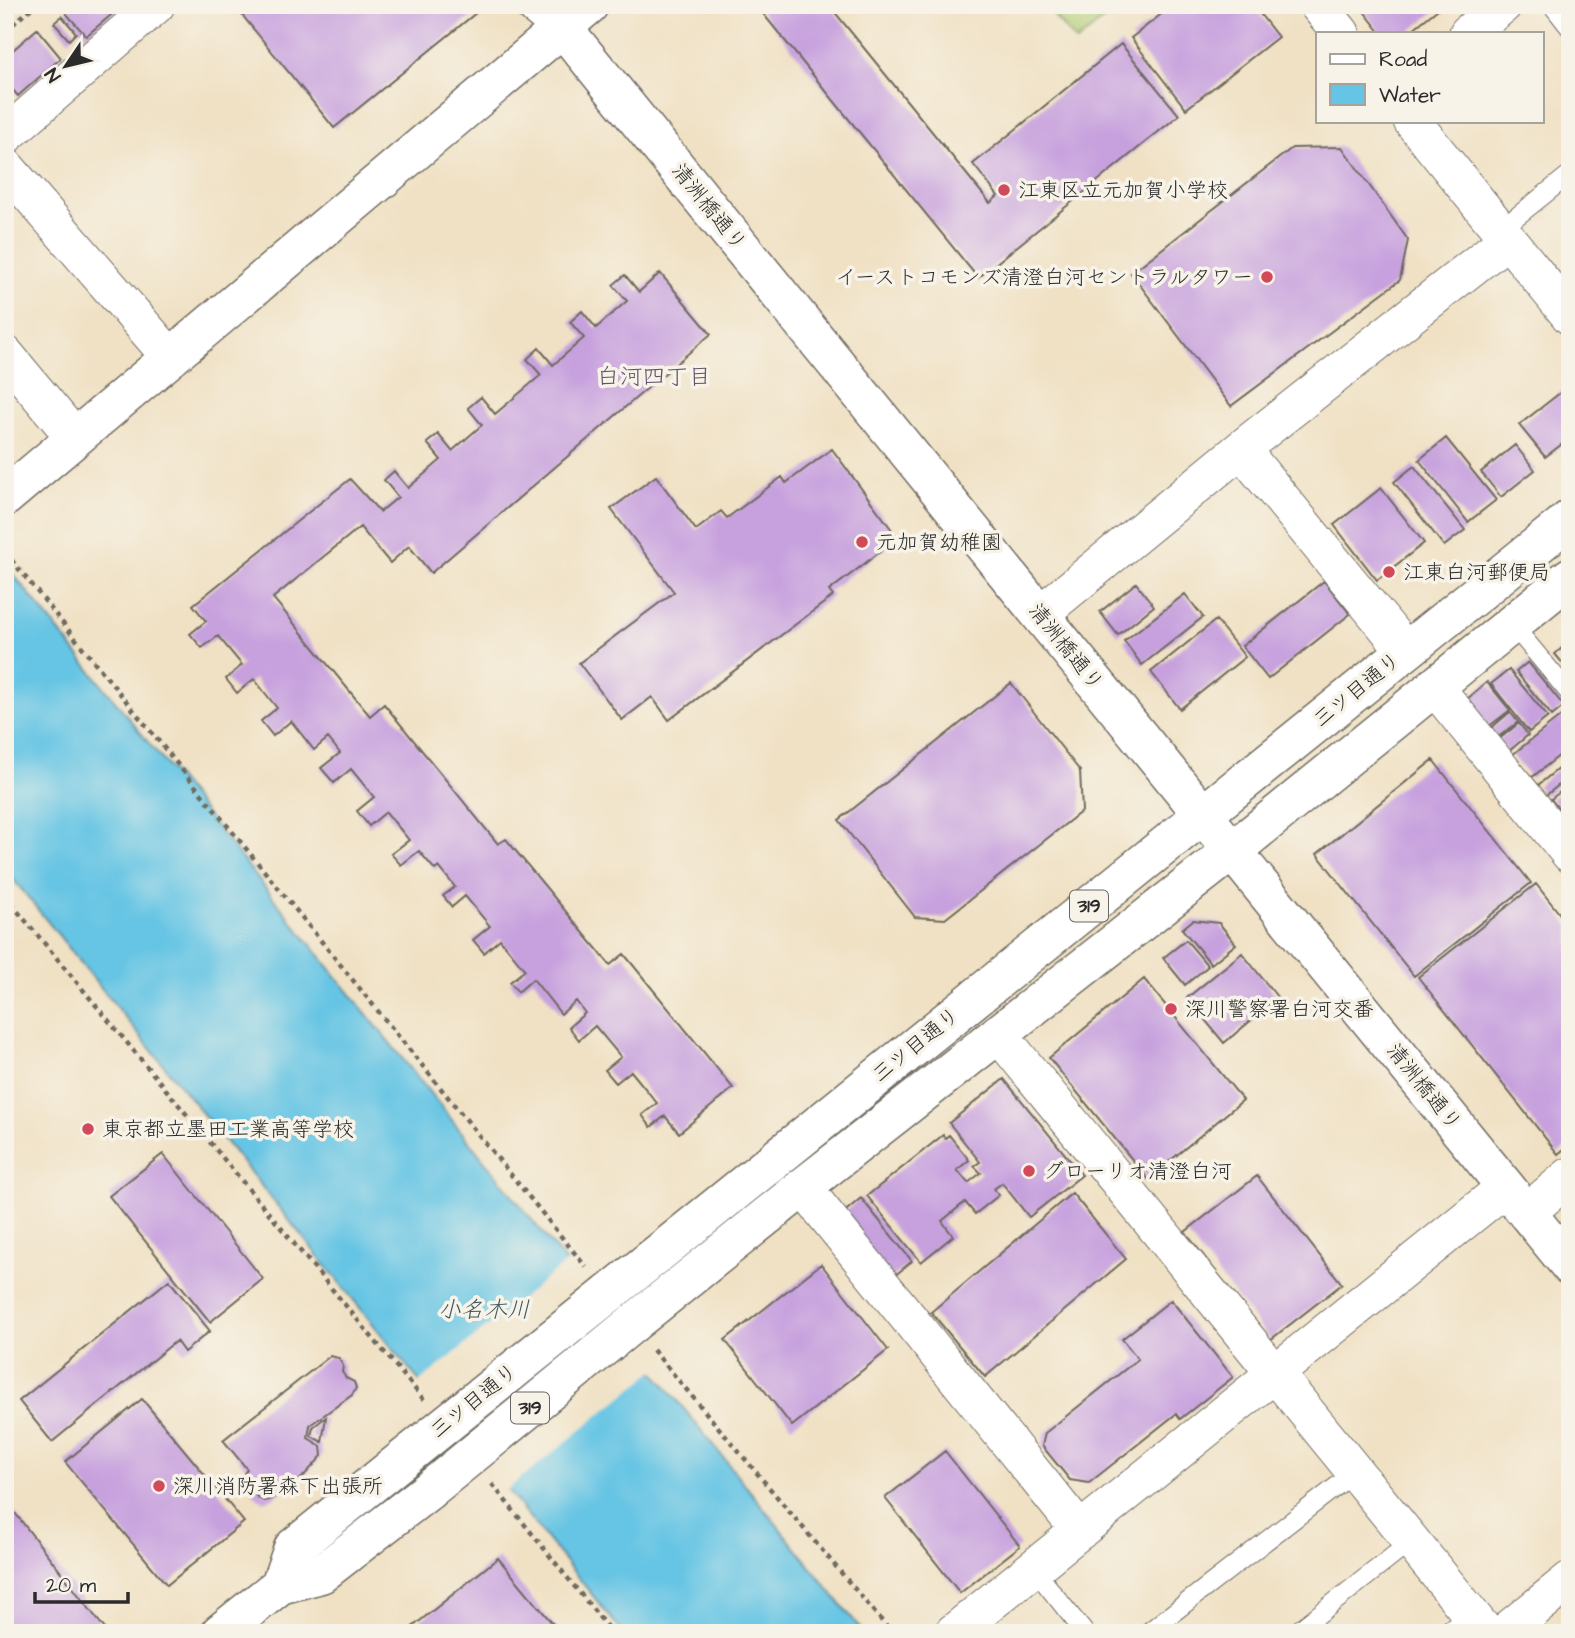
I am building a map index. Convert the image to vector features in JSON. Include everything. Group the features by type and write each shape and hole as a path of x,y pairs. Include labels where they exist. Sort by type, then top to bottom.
{"main road":[{"path":"5,497 171,358 560,11"},
{"name":"清洲橋通り","path":"560,11 1040,614 1570,1266"},
{"name":"三ツ目通り","path":"280,1585 293,1548 1570,519"},
{"name":"三ツ目通り","path":"220,1633 280,1585 321,1574 428,1491 803,1187 1231,851 1570,577"}],"street":[{"path":"5,136 156,5"},
{"path":"1318,5 1340,32"},
{"path":"1469,32 1503,5"},
{"path":"1413,122 1570,316"},
{"path":"5,166 171,358"},
{"path":"1040,614 1504,234"},
{"path":"5,354 75,438"},
{"path":"1241,449 1406,652"},
{"path":"1434,687 1564,835"},
{"path":"998,1033 1412,1541 1467,1626"},
{"path":"953,1633 1275,1373 1516,1200 1570,1176"},
{"path":"803,1187 1080,1531"},
{"path":"1504,1633 1570,1580"}],"lane":[{"path":"1552,5 1570,28"},
{"path":"1504,234 1570,174"},
{"path":"1511,623 1570,694"},
{"path":"1147,1633 1355,1472"},
{"path":"1295,1633 1412,1541"},
{"path":"1033,1568 1085,1633"}],"path":[{"path":"5,31 35,5"},
{"path":"5,552 608,1294"},
{"path":"5,896 428,1405"},
{"path":"632,1324 892,1633"},
{"path":"490,1481 612,1633"}],"green space":[{"path":"1045,5 1122,5 1076,42"}],"water":[{"name":"小名木川","path":"5,564 864,1633 623,1633 5,869"}],"pier":[{"path":"570,1259 657,1368 504,1492 416,1385"}],"building":[{"path":"74,5 123,5 86,36 65,12"},
{"path":"234,5 471,5 477,12 334,128"},
{"path":"756,5 829,5 990,203 998,196 973,164 1121,44 1179,115 978,278"},
{"path":"1173,5 1253,5 1278,37 1186,109 1131,38"},
{"path":"1359,5 1443,5 1409,32 1380,32"},
{"path":"62,16 76,33 69,40 54,23"},
{"path":"37,29 61,58 18,96 5,81 5,57"},
{"name":"イーストコモンズ清澄白河セントラルタワー","path":"1342,147 1408,240 1400,280 1231,406 1131,273 1292,148"},
{"path":"660,273 711,334 431,573 409,546 390,563 360,527 273,598 370,716 384,704 498,844 506,839 610,965 624,954 733,1088 679,1133 665,1116 651,1127 642,1115 657,1103 631,1071 616,1083 605,1070 621,1057 595,1026 579,1040 569,1027 585,1013 576,1001 561,1014 533,979 518,992 510,982 525,970 500,939 484,953 473,940 490,926 465,896 452,907 443,896 455,887 439,867 435,870 419,851 401,865 391,854 409,840 386,812 369,826 357,811 374,797 351,769 334,783 321,768 340,753 328,738 314,750 291,721 273,736 261,721 277,708 254,679 237,693 226,679 242,665 218,636 202,648 190,634 206,621 193,605 350,479 380,512 398,497 384,480 394,471 408,488 441,460 427,443 438,434 452,451 482,425 468,408 481,397 495,414 541,375 527,359 539,348 553,365 584,338 570,322 582,311 596,328 627,301 613,285 625,275 639,292"},
{"path":"1570,385 1570,438 1545,457 1519,425"},
{"path":"1446,438 1496,500 1468,522 1419,460"},
{"path":"1515,445 1535,470 1501,497 1481,472"},
{"path":"832,449 898,538 829,591 833,596 669,720 652,697 622,720 579,663 674,592 611,509 656,476 696,530 721,511 727,518 782,477 786,483"},
{"path":"1414,466 1465,530 1444,546 1394,482"},
{"path":"1381,488 1424,543 1377,580 1334,525"},
{"path":"1324,581 1350,614 1268,679 1242,646"},
{"path":"1136,583 1154,606 1118,635 1100,612"},
{"path":"1185,594 1203,617 1142,665 1124,641"},
{"path":"1216,620 1245,657 1180,709 1151,672"},
{"path":"1570,641 1570,672 1555,654"},
{"path":"1528,662 1564,706 1552,716 1516,672"},
{"path":"1509,670 1548,717 1529,732 1491,684"},
{"path":"1487,682 1510,710 1488,727 1466,700"},
{"path":"1011,683 1080,771 1082,811 945,919 915,917 839,820"},
{"path":"1510,712 1518,722 1497,738 1490,729"},
{"path":"1566,712 1570,716 1570,747 1531,778 1512,755"},
{"path":"1519,723 1528,735 1508,752 1498,740"},
{"path":"1433,760 1531,883 1414,976 1317,854"},
{"path":"1564,764 1570,771 1570,776 1545,796 1537,786"},
{"path":"1570,784 1570,809 1563,815 1551,799"},
{"path":"1536,884 1570,927 1570,1144 1558,1154 1418,977"},
{"path":"1193,920 1219,923 1236,944 1211,964 1182,929"},
{"path":"1186,940 1208,966 1185,985 1163,958"},
{"path":"1242,953 1278,998 1224,1043 1187,998"},
{"path":"1144,979 1243,1100 1148,1179 1049,1058"},
{"name":"グローリオ清澄白河","path":"1004,1079 1082,1175 1029,1217 1002,1183 994,1189 999,1195 975,1214 965,1202 942,1221 953,1236 921,1262 867,1196 943,1135 945,1138 949,1135 969,1160 957,1170 968,1183 981,1173 974,1166 980,1162 949,1123"},
{"path":"163,1154 263,1279 210,1322 109,1196"},
{"path":"1257,1176 1342,1284 1270,1340 1185,1232"},
{"path":"1072,1193 1126,1259 985,1377 931,1312"},
{"path":"861,1198 912,1261 892,1278 841,1215"},
{"path":"821,1264 888,1350 792,1426 725,1340"},
{"path":"169,1280 210,1331 184,1352 176,1341 52,1442 19,1401"},
{"path":"1171,1300 1233,1377 1180,1419 1176,1414 1089,1483 1070,1480 1042,1446 1045,1433 1138,1359 1122,1339"},
{"path":"330,1356 339,1358 343,1366 342,1372 354,1382 356,1388 352,1395 310,1425 308,1438 321,1446 322,1456 301,1479 264,1501 252,1492 253,1485 244,1474 247,1469 223,1440"},
{"path":"142,1399 244,1522 167,1585 65,1462"},
{"path":"326,1417 322,1442 311,1436 313,1427"},
{"path":"945,1451 1020,1546 960,1593 885,1498"},
{"path":"5,1500 108,1633 5,1633"},
{"path":"498,1558 558,1630 555,1633 405,1633"}],"place":[{"name":"江東区立元加賀小学校","path":"1004,190"},
{"name":"イーストコモンズ清澄白河セントラルタワー","path":"1267,277"},
{"name":"元加賀幼稚園","path":"862,542"},
{"name":"江東白河郵便局","path":"1389,572"},
{"name":"深川警察署白河交番","path":"1171,1009"},
{"name":"東京都立墨田工業高等学校","path":"88,1129"},
{"name":"グローリオ清澄白河","path":"1029,1171"},
{"name":"深川消防署森下出張所","path":"159,1486"}],"district":[{"name":"白河四丁目","path":"654,377"}]}
